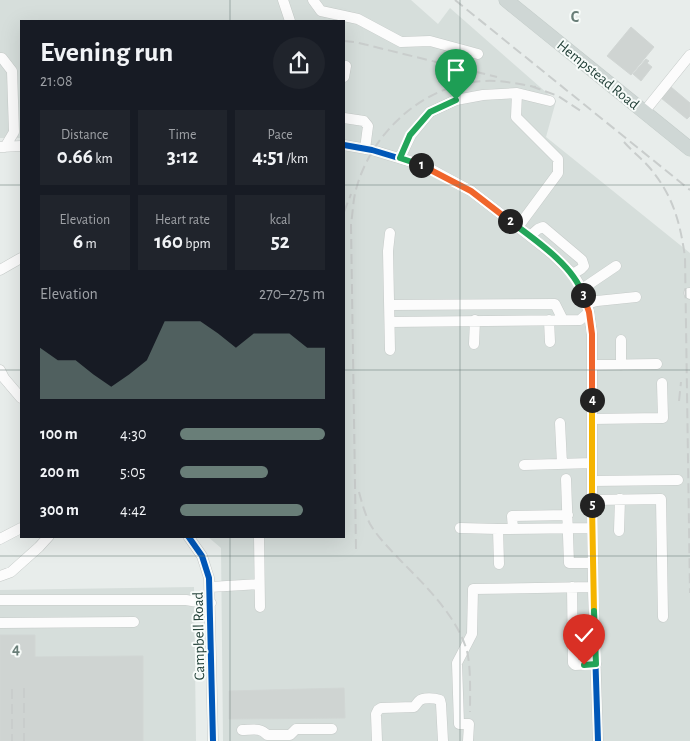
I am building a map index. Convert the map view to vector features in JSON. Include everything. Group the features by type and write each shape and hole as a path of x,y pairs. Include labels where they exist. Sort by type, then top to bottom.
{"main road":[{"name":"Hempstead Road","path":"506,0 690,149"}],"street":[{"path":"283,0 290,20"},
{"path":"313,0 321,11 358,19 401,42 430,41 478,54"},
{"path":"644,112 690,55"},
{"path":"0,58 12,71 14,132 3,147"},
{"path":"345,72 346,66"},
{"path":"517,93 516,117 558,159 558,173 518,227"},
{"path":"400,158 410,135 430,112 456,100 483,95 517,93 550,101"},
{"path":"345,118 364,121 368,126 365,149"},
{"path":"345,145 425,166 471,191 551,253 572,274 582,289 588,308 592,334 592,528 598,741"},
{"path":"3,147 20,146"},
{"path":"530,236 543,227 582,260 584,266 572,274"},
{"path":"390,233 388,251 390,350"},
{"path":"0,270 20,259"},
{"path":"582,289 616,266"},
{"path":"390,322 580,320 588,308 597,301 636,297"},
{"path":"389,305 555,304 563,320"},
{"path":"474,344 475,320"},
{"path":"549,320 550,342"},
{"path":"620,340 621,365"},
{"path":"592,365 657,364"},
{"path":"0,370 4,378 20,397"},
{"path":"592,418 663,418 662,383"},
{"path":"560,424 562,464"},
{"path":"524,465 592,463"},
{"path":"566,479 569,563 593,563"},
{"path":"592,481 678,480"},
{"path":"619,531 620,499"},
{"path":"592,500 661,499 663,617"},
{"path":"513,529 512,516 568,515"},
{"path":"460,528 592,528"},
{"path":"0,539 20,529"},
{"path":"498,529 499,564"},
{"path":"0,576 11,572 47,538"},
{"name":"Campbell Road","path":"189,538 202,556 209,578 213,741"},
{"path":"259,538 260,607"},
{"path":"210,587 259,584"},
{"path":"468,741 470,724 459,724 457,663 472,634 473,590 593,586"},
{"path":"572,587 573,663 575,665 596,664"},
{"path":"0,600 186,600 211,603"},
{"path":"0,623 134,622"},
{"path":"377,741 376,714 378,710 381,708 414,708 419,700 436,698 442,704 443,741"},
{"path":"242,730 261,730 275,738 290,738 296,729 332,729"}],"shaded area":[{"path":"0,0 411,0 438,24 450,8 556,101 546,137 690,253 690,741 223,741 221,548 209,538 345,538 345,20 20,20 20,138 0,138"},
{"path":"194,587 196,741 0,741 0,590"}],"building":[{"path":"631,27 654,47 631,75 607,56"},
{"path":"646,59 649,61 647,63 652,67 641,81 633,74"},
{"path":"671,87 690,103 690,116 687,119 661,98"},
{"path":"0,635 35,635 35,657 143,656 143,741 0,741"},
{"path":"344,688 345,718 229,719 229,691"}],"railway":[{"path":"455,0 690,190"},
{"path":"345,41 497,77"},
{"path":"356,549 351,224 356,191 365,166 375,147 404,114 422,101 442,91 462,84 484,81 536,87"},
{"path":"531,86 558,96 584,113"},
{"path":"624,142 649,167 670,199 681,232 685,257 690,593"},
{"path":"345,209 351,194"},
{"path":"679,401 681,382"},
{"path":"359,492 370,524 385,544 440,603 456,626 467,651 470,681 470,712"},
{"path":"24,688 24,741"},
{"path":"12,689 12,741"}],"cycle path":[{"path":"345,145 372,150 425,166 471,191 551,253 573,274 582,289 589,312 592,334 593,587 598,741"},
{"path":"189,538 202,556 209,578 213,741"}],"route":[{"path":"456,100 430,112 410,135 400,158 425,166 471,191 551,253 572,274 582,289 589,312 592,334 593,586 596,664 584,665"}]}
